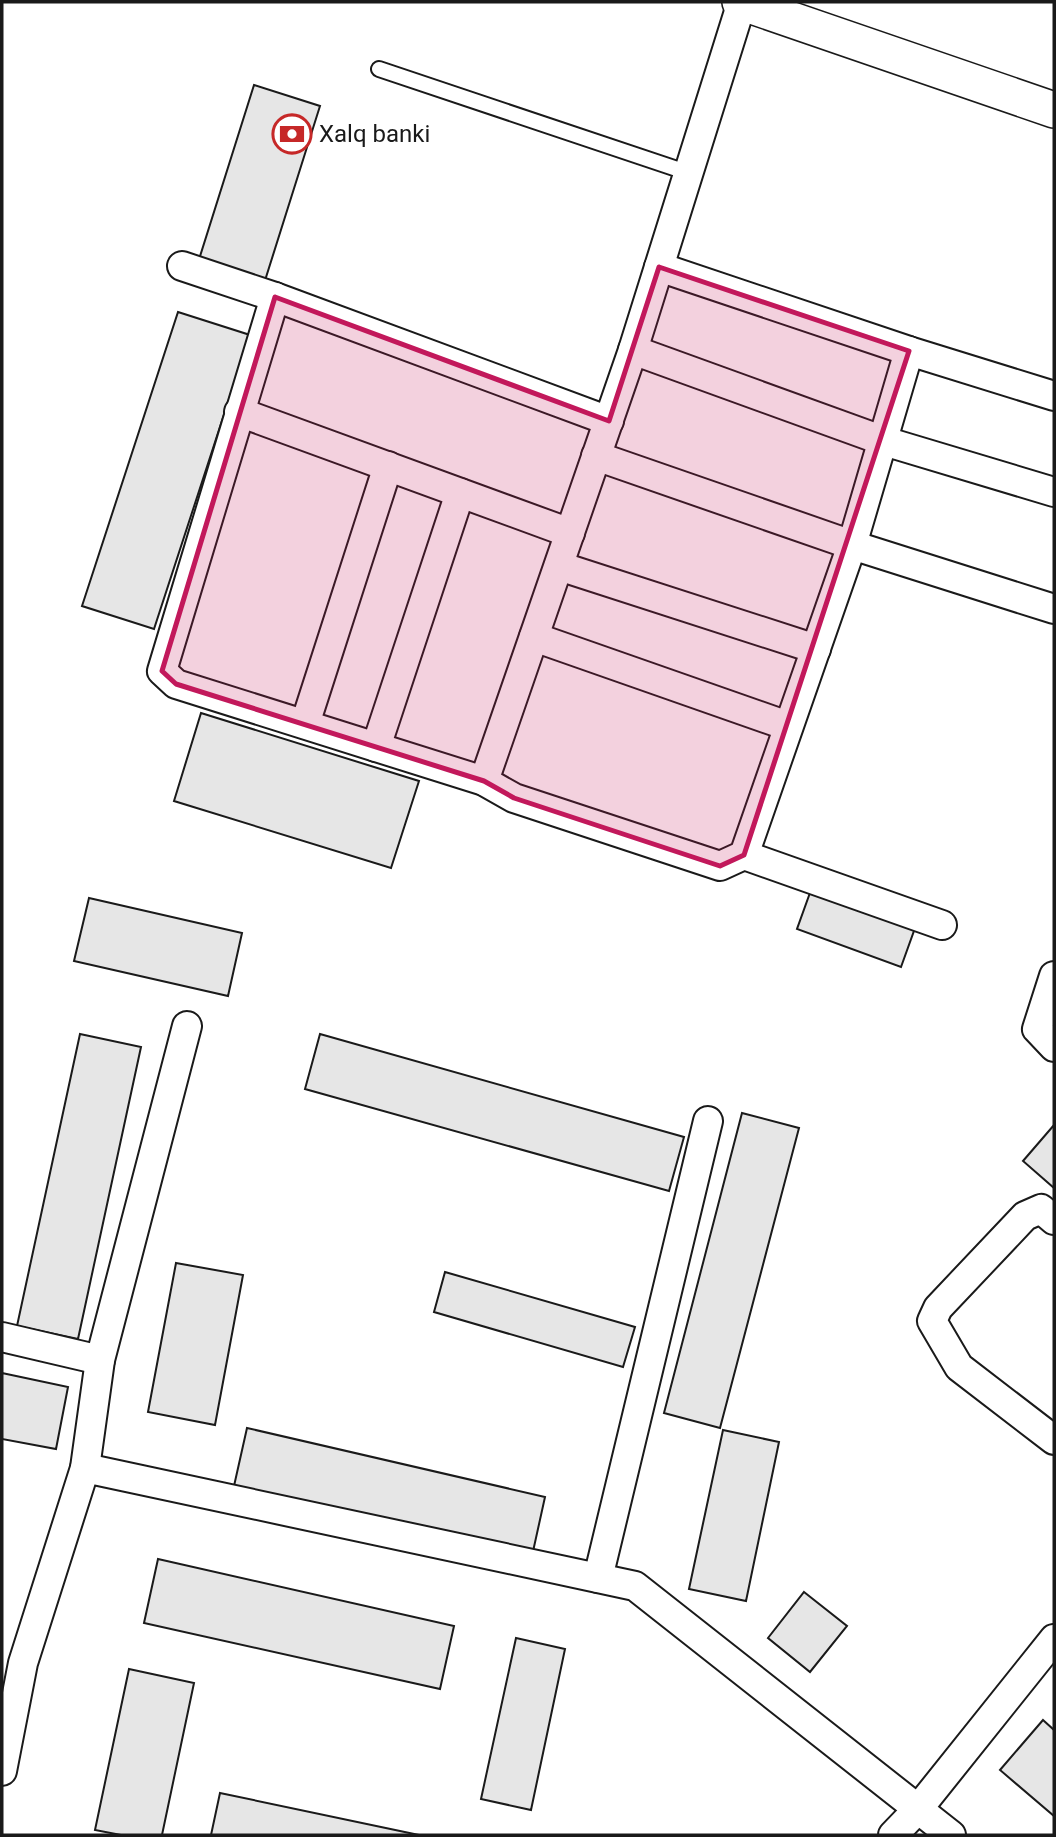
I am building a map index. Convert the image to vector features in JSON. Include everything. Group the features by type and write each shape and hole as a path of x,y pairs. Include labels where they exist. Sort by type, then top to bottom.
{"street":[{"path":"484,781 633,350 741,2 1054,110"},
{"path":"182,266 275,297 609,421"},
{"path":"659,267 909,351 1054,396"},
{"path":"275,297 162,671 176,684 484,781 514,798 720,866 744,855 942,925"},
{"path":"633,350 884,441 1054,492"},
{"path":"744,855 852,545 909,351"},
{"path":"239,412 570,533"},
{"path":"596,456 852,545 1054,609"},
{"path":"305,724 388,466"},
{"path":"376,747 460,493"},
{"path":"559,566 816,649"},
{"path":"534,638 789,726"},
{"path":"1054,976 1037,1029 1054,1047"},
{"path":"2,1771 23,1662 85,1468 100,1360 187,1026"},
{"path":"598,1578 708,1121"},
{"path":"1054,1220 1041,1209 1025,1216 938,1308 932,1321 959,1367 1054,1440"},
{"path":"2,1337 100,1360"},
{"path":"85,1468 635,1586 951,1835"},
{"path":"893,1835 918,1809 1051,1650"}],"lane":[{"path":"379,69 689,173"}],"highlighted area":[{"path":"659,267 909,351 744,855 720,866 514,798 484,781 176,684 162,671 275,297 609,421"}],"building":[{"path":"254,85 320,106 262,290 196,269"},
{"path":"178,312 250,335 154,629 82,606"},
{"path":"201,713 419,781 391,868 174,801"},
{"path":"811,890 915,928 901,967 797,929"},
{"path":"89,898 242,933 228,996 74,961"},
{"path":"80,1034 141,1047 78,1339 17,1326"},
{"path":"320,1034 684,1137 669,1191 305,1089"},
{"path":"742,1113 799,1128 720,1428 664,1413"},
{"path":"1054,1125 1054,1188 1023,1161"},
{"path":"176,1263 243,1275 215,1425 148,1412"},
{"path":"445,1272 635,1327 623,1367 434,1312"},
{"path":"2,1373 68,1387 56,1449 2,1439"},
{"path":"247,1428 545,1497 532,1556 234,1486"},
{"path":"723,1430 779,1442 746,1601 689,1589"},
{"path":"158,1559 454,1626 440,1689 144,1623"},
{"path":"804,1592 847,1626 810,1672 768,1638"},
{"path":"516,1638 565,1649 531,1810 481,1799"},
{"path":"129,1669 194,1683 162,1835 121,1835 95,1830"},
{"path":"1043,1720 1054,1730 1054,1816 1000,1770"},
{"path":"220,1793 419,1835 211,1835"}],"place":[{"name":"Xalq banki","path":"292,134"}]}
